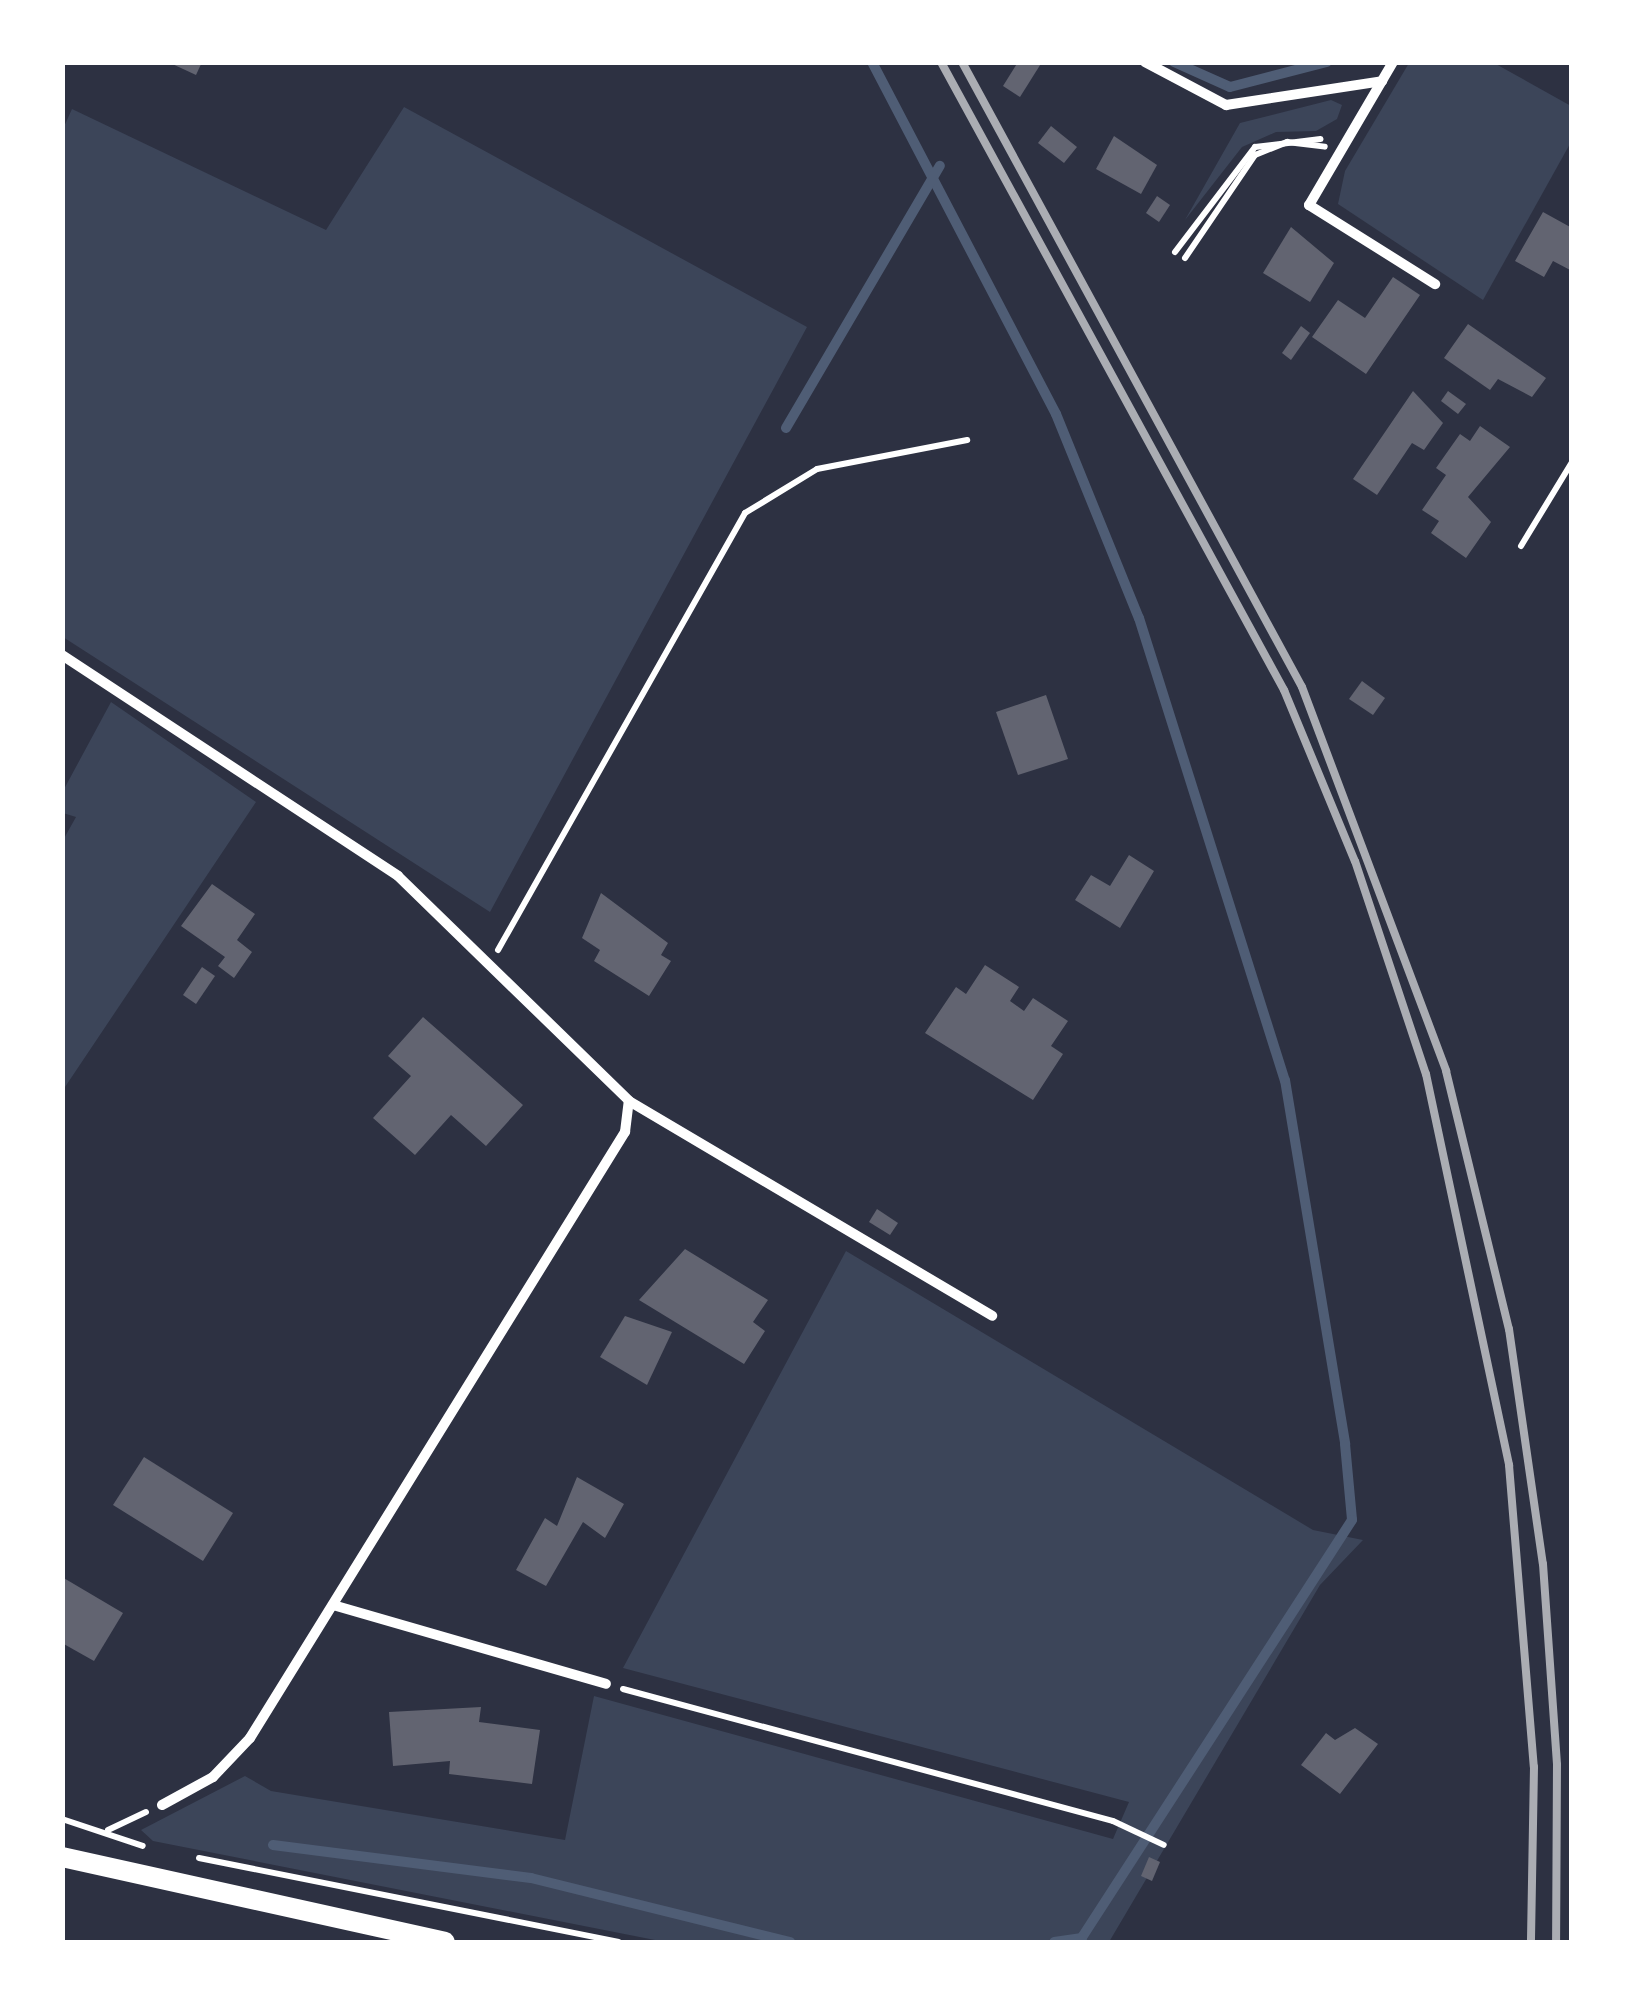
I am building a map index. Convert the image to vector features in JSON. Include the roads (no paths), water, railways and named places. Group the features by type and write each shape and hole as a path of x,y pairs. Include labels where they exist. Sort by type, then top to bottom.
{"main road":[{"path":"62,1857 445,1942"}],"street":[{"path":"1145,62 1226,104 1382,81"},
{"path":"1393,62 1310,205 1435,284"},
{"path":"62,655 398,876 493,959 629,1101 992,1316"},
{"path":"162,1805 213,1776 250,1738 625,1132 629,1101"},
{"path":"333,1606 606,1684"}],"waterway":[{"path":"872,62 1056,414 1139,618 1285,1080 1345,1444 1352,1520 1082,1938 1054,1942"},
{"path":"1174,62 1230,87 1327,62"},
{"path":"786,428 940,166"},
{"path":"273,1845 531,1878 790,1942"}],"railway":[{"path":"941,62 1284,690 1355,861 1426,1074 1509,1465 1534,1767 1531,1942"},
{"path":"962,62 1302,687 1446,1071 1509,1329 1543,1564 1557,1765 1556,1942"}]}
